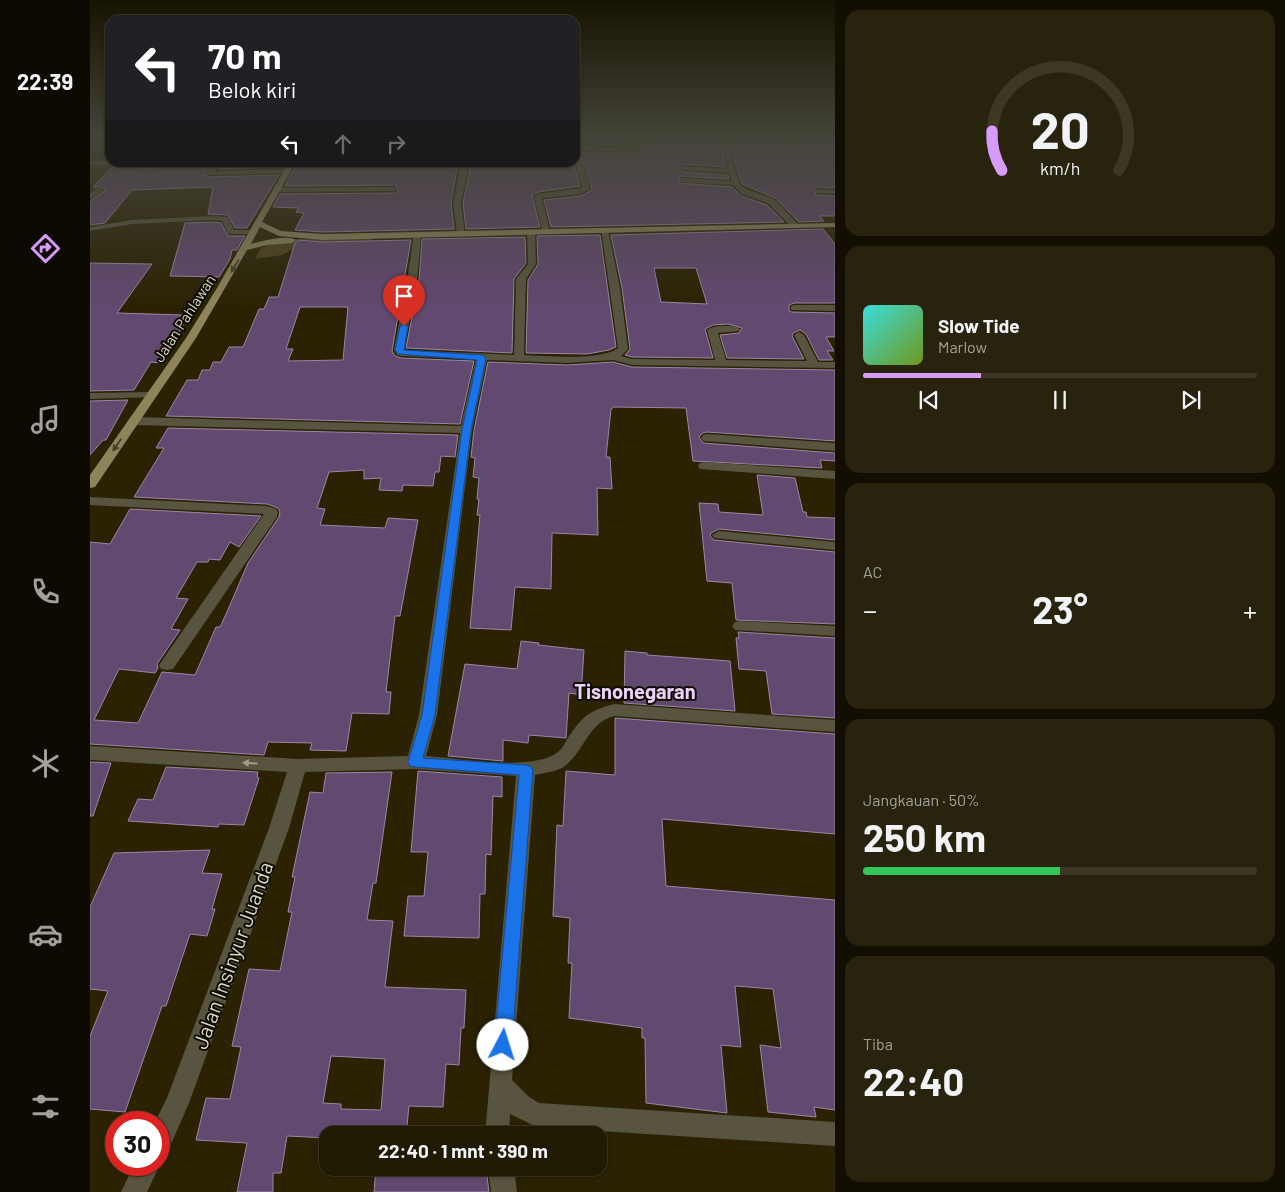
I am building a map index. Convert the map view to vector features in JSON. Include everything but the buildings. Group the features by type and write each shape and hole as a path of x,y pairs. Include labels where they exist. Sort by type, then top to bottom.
{"main road":[{"name":"Jalan Pahlawan","path":"90,484 191,338 245,248 274,195"},
{"path":"256,228 279,233 323,236 835,225"},
{"path":"245,248 267,242 323,236"}],"street":[{"path":"459,195 457,203 461,234"},
{"path":"546,232 538,196 553,195"},
{"path":"753,195 771,201 794,226"},
{"path":"90,229 101,229 132,222 222,218 225,219 231,232 256,228"},
{"path":"604,230 615,288 623,349 613,357"},
{"path":"519,359 521,279 532,264 531,232"},
{"path":"417,235 412,281 400,351 410,354 482,358 567,360 613,357 632,362 835,365"},
{"path":"794,308 835,308"},
{"path":"721,363 712,330 735,329"},
{"path":"799,335 814,365"},
{"path":"415,762 428,715 466,430 482,358"},
{"path":"90,396 151,394"},
{"path":"133,421 466,430"},
{"path":"707,438 835,447"},
{"path":"704,466 835,475"},
{"path":"90,501 257,509 271,512 270,517 167,665"},
{"path":"719,535 835,546"},
{"path":"740,626 835,632"},
{"path":"90,753 298,766 415,762 526,770 554,764 566,755 588,721 599,714 614,710 835,726"},
{"name":"Jalan Insinyur Juanda","path":"170,1118 279,828 298,766"},
{"path":"498,1126 526,770"},
{"path":"500,1084 520,1106 537,1114 835,1134"},
{"path":"134,1192 142,1176"},
{"path":"502,1176 504,1192"}],"shaded area":[{"path":"323,238 372,238 371,244 293,249 282,255 255,259 261,249 273,243"}],"district":[{"name":"Tisnonegaran","path":"635,691"}],"route":[{"path":"404,326 399,350 401,353 482,358 466,430 428,715 415,762 526,770 503,1045"}]}
